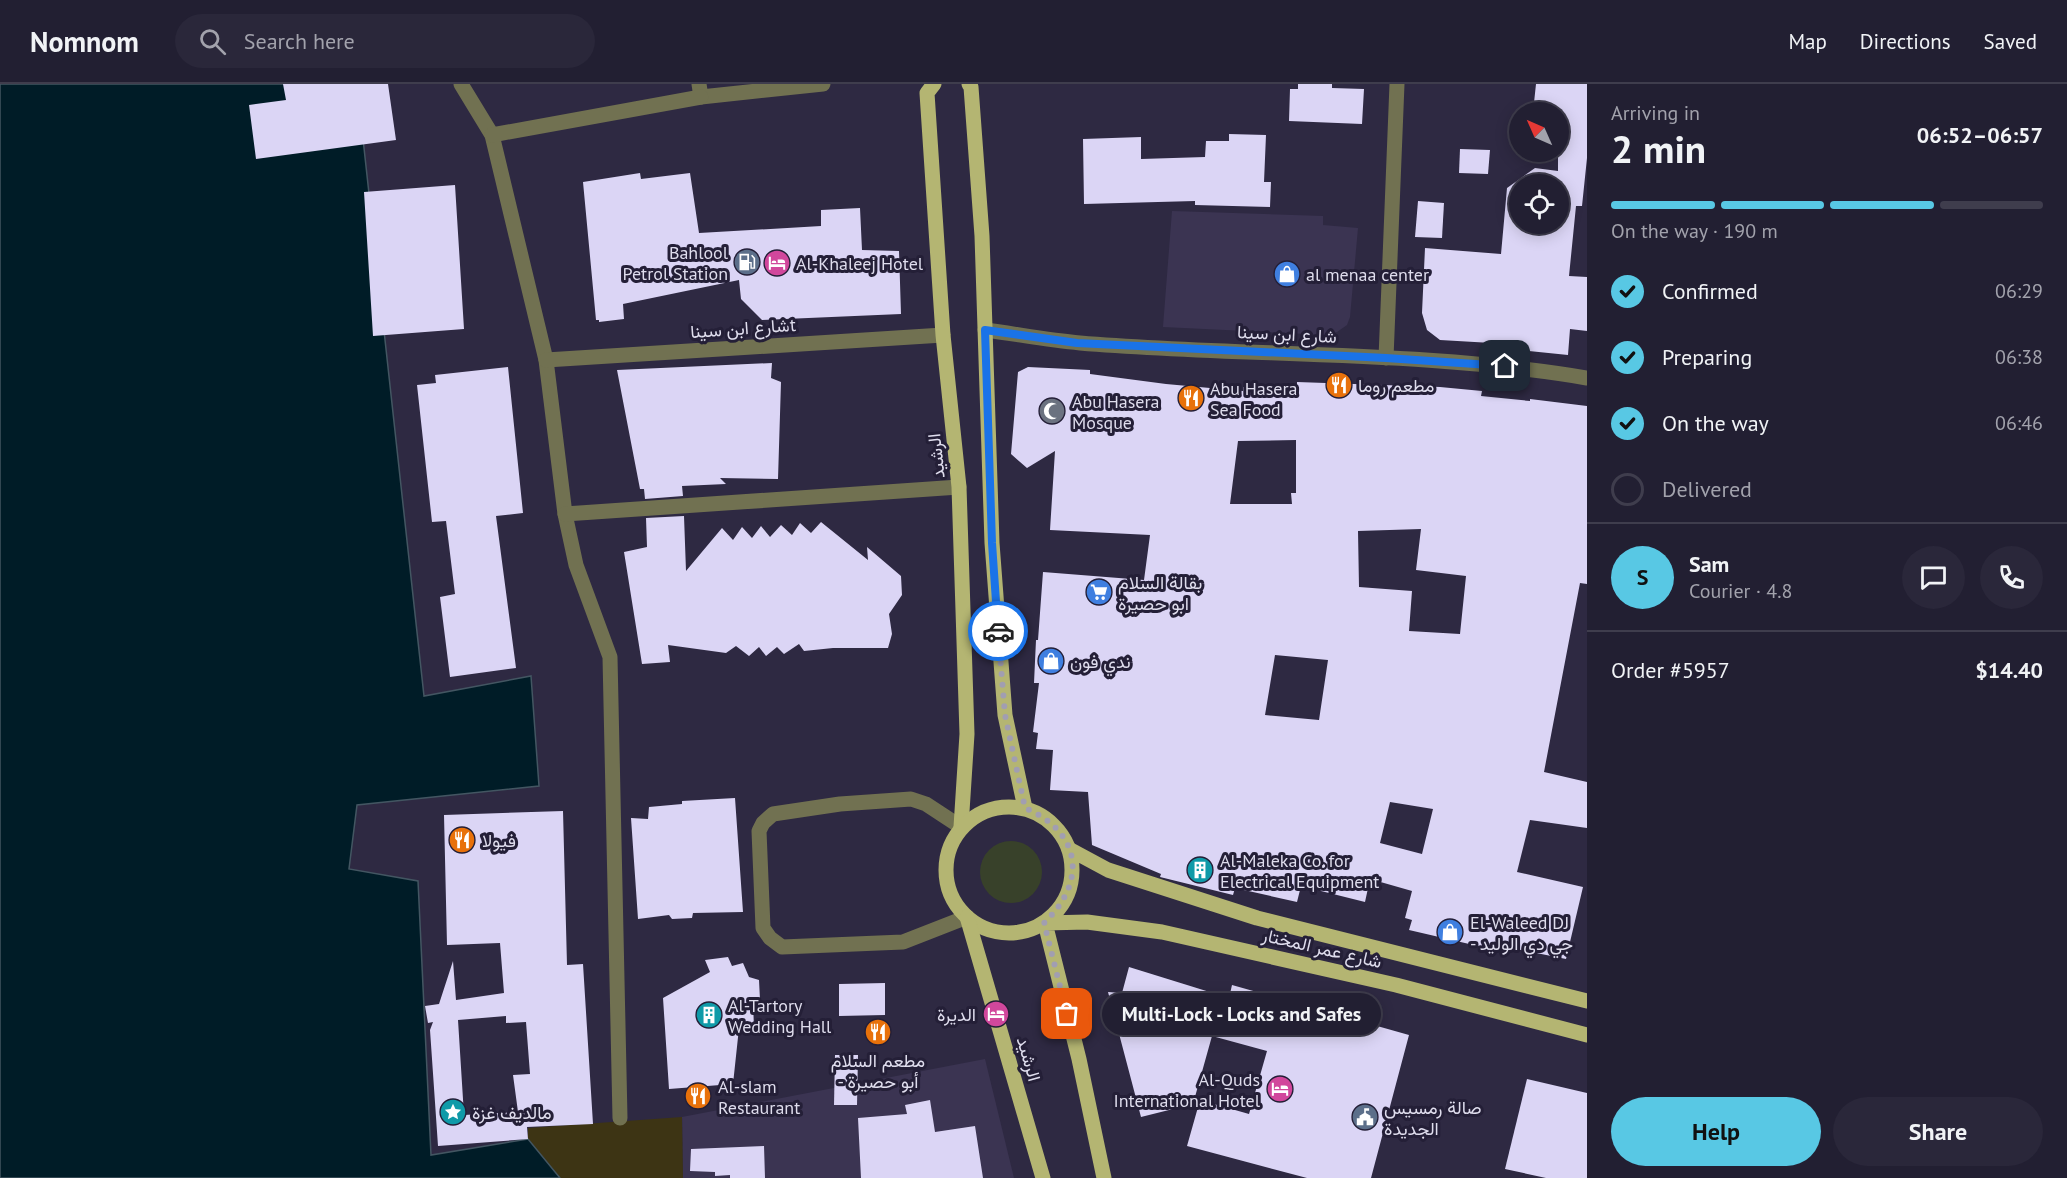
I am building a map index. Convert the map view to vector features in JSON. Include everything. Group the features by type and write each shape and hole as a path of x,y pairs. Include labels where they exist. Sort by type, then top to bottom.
{"main road":[{"name":"الرشيد","path":"934,84 927,93 943,335 959,487 967,734 961,827"},
{"path":"969,84 982,236 992,543 1005,715 1025,808"},
{"path":"1004,807 1025,808 1044,817 1059,831 1070,849 1073,870 1070,890 1059,909 1044,923 1026,932 1005,934 984,929 967,917 954,901 947,881 946,860 953,840 961,827 984,812 1004,807"},
{"name":"شارع عمر المختار","path":"1070,849 1108,870 1257,918 1587,1000"},
{"name":"الرشيد","path":"967,917 1043,1178"},
{"name":"شارع عمر المختار","path":"1044,923 1088,922 1162,932 1396,985 1587,1035"},
{"path":"1044,923 1079,1059 1104,1178"}],"street":[{"path":"461,84 492,135 546,360 565,514 576,565 610,657 620,1118"},
{"path":"492,135 700,91 822,84"},
{"path":"1386,358 1397,84"},
{"name":"شارع ابن سينا","path":"985,330 1077,343 1386,358 1526,368 1587,378"},
{"name":"شارع ابن سيناt","path":"546,360 943,335"},
{"path":"565,514 959,487"},
{"path":"961,827 926,804 912,799 840,804 773,814 763,823 759,831 763,928 770,938 782,947 903,942 967,917"}],"shaded area":[{"name":"al menaa center","path":"1172,211 1323,216 1323,225 1358,228 1350,317 1347,325 1328,335 1163,327"},
{"path":"985,1059 1014,1178 683,1178 682,1117"}],"green space":[{"path":"1011,841 1033,850 1042,872 1033,894 1011,903 989,894 980,872 989,850"}],"sand":[{"path":"682,1117 683,1178 560,1178 528,1139 528,1128"}],"water":[{"path":"0,84 357,84 424,696 531,676 539,786 357,805 349,869 418,881 431,1155 528,1139 560,1178 0,1178"}],"building":[{"path":"283,84 388,84 396,140 256,159 249,105 286,100"},
{"path":"1298,84 1332,84 1332,88 1364,89 1362,124 1289,121 1290,89 1298,89"},
{"path":"1536,84 1587,84 1587,158 1582,206 1576,206 1569,276 1587,277 1587,331 1570,329 1568,355 1509,349 1509,344 1440,340 1427,330 1422,313 1425,248 1501,254 1507,188 1509,187 1509,234 1569,234 1569,174 1527,174 1535,168 1558,171 1558,162 1569,162 1569,102 1534,102"},
{"path":"1229,134 1266,135 1264,182 1271,182 1270,207 1195,205 1195,201 1084,204 1083,139 1141,137 1141,159 1205,157 1206,141 1229,141"},
{"path":"1460,149 1490,150 1488,174 1459,173"},
{"path":"640,173 641,179 690,173 699,233 821,226 821,210 860,208 862,250 899,251 901,314 762,320 741,299 739,280 623,304 624,319 599,322 596,320 583,182"},
{"path":"455,185 464,329 373,336 364,192"},
{"path":"1418,201 1444,203 1442,238 1415,237"},
{"path":"772,363 771,378 781,382 778,479 720,478 726,484 682,486 683,496 645,499 644,489 640,489 617,370"},
{"path":"508,367 523,513 496,516 516,668 450,677 440,597 455,594 446,521 432,522 417,385 436,383 435,375"},
{"path":"1028,367 1090,370 1090,374 1243,391 1243,387 1297,386 1297,382 1440,387 1482,391 1481,396 1587,406 1587,584 1580,583 1544,772 1587,782 1587,828 1530,820 1517,872 1583,887 1566,959 1496,945 1495,950 1409,930 1412,920 1405,918 1412,891 1370,879 1365,902 1301,886 1297,902 1235,888 1233,895 1160,877 1161,874 1092,845 1088,792 1050,790 1053,750 1036,749 1038,733 1033,732 1039,683 1034,683 1043,572 1144,580 1150,535 1050,530 1055,451 1027,468 1011,454 1018,372","holes":["1296,440 1296,493 1291,493 1292,504 1230,504 1238,441","1421,529 1416,570 1466,576 1460,634 1409,631 1412,591 1359,587 1358,531","1275,655 1328,660 1319,720 1265,715","1390,802 1433,809 1422,854 1380,843"]},
{"path":"684,516 686,571 722,528 733,540 742,527 752,538 761,526 770,537 781,525 792,535 800,523 811,533 821,522 868,560 867,547 901,576 902,595 889,614 892,634 888,648 833,648 804,651 799,644 784,654 777,647 766,656 759,647 749,656 736,646 726,653 668,645 670,662 642,664 624,552 647,547 646,518"},
{"path":"735,798 743,912 693,913 692,918 672,919 669,915 638,919 631,818 648,819 649,807 682,804 682,801"},
{"path":"563,811 567,965 583,964 593,1124 527,1127 528,1139 438,1146 430,1030 433,1022 428,1023 425,1006 439,1004 453,961 456,1000 504,993 500,943 447,945 444,815","holes":["506,1016 506,1023 526,1022 530,1074 513,1075 518,1112 464,1115 458,1020"]},
{"name":"Al-Tartory Wedding Hall","path":"728,957 732,966 743,963 749,977 759,980 760,1000 753,1002 754,1028 739,1028 733,1084 669,1089 663,998 710,972 705,960"},
{"name":"Al-Quds International Hotel","path":"1129,967 1229,998 1232,985 1409,1035 1371,1178 1307,1178 1187,1146 1200,1100 1249,1114 1267,1051 1212,1036 1193,1104 1141,1117 1108,992 1122,993"},
{"path":"885,983 885,1015 839,1016 839,984"},
{"path":"835,1055 858,1055 857,1105 834,1105"},
{"path":"1527,1079 1587,1093 1587,1178 1546,1178 1505,1169"},
{"path":"930,1100 935,1132 975,1126 983,1178 861,1178 858,1118 907,1114 905,1105"},
{"path":"764,1146 765,1178 730,1178 730,1175 715,1176 715,1172 690,1171 691,1149"}],"way so far":[{"path":"998,631 1005,715 1025,808 1044,817 1059,831 1070,849 1073,870 1070,890 1059,909 1044,923 1067,1014"}],"place":[{"name":"Bahlool Petrol Station","path":"747,262"},
{"name":"Al-Khaleej Hotel","path":"777,263"},
{"name":"al menaa center","path":"1287,274"},
{"name":"مطعم روما","path":"1339,385"},
{"name":"Abu Hasera Sea Food","path":"1191,398"},
{"name":"Abu Hasera Mosque","path":"1052,411"},
{"name":"بقالة السلام ابو حصيرة","path":"1099,592"},
{"name":"ندي فون","path":"1051,661"},
{"name":"فيولا","path":"462,840"},
{"name":"Al-Maleka Co. for Electrical Equipment","path":"1200,870"},
{"name":"El-Waleed DJ - جي دي الوليد","path":"1450,932"},
{"name":"الديرة","path":"996,1014"},
{"name":"Multi-Lock - Locks and Safes","path":"1067,1014"},
{"name":"Al-Tartory Wedding Hall","path":"709,1015"},
{"name":"مطعم السلام - أبو حصيرة","path":"878,1032"},
{"name":"Al-Quds International Hotel","path":"1280,1089"},
{"name":"Al-slam Restaurant","path":"698,1096"},
{"name":"مالديف غزة","path":"453,1112"},
{"name":"صالة رمسيس الجديدة","path":"1365,1117"}],"route":[{"path":"998,631 992,543 985,330 1077,343 1505,366"}]}
